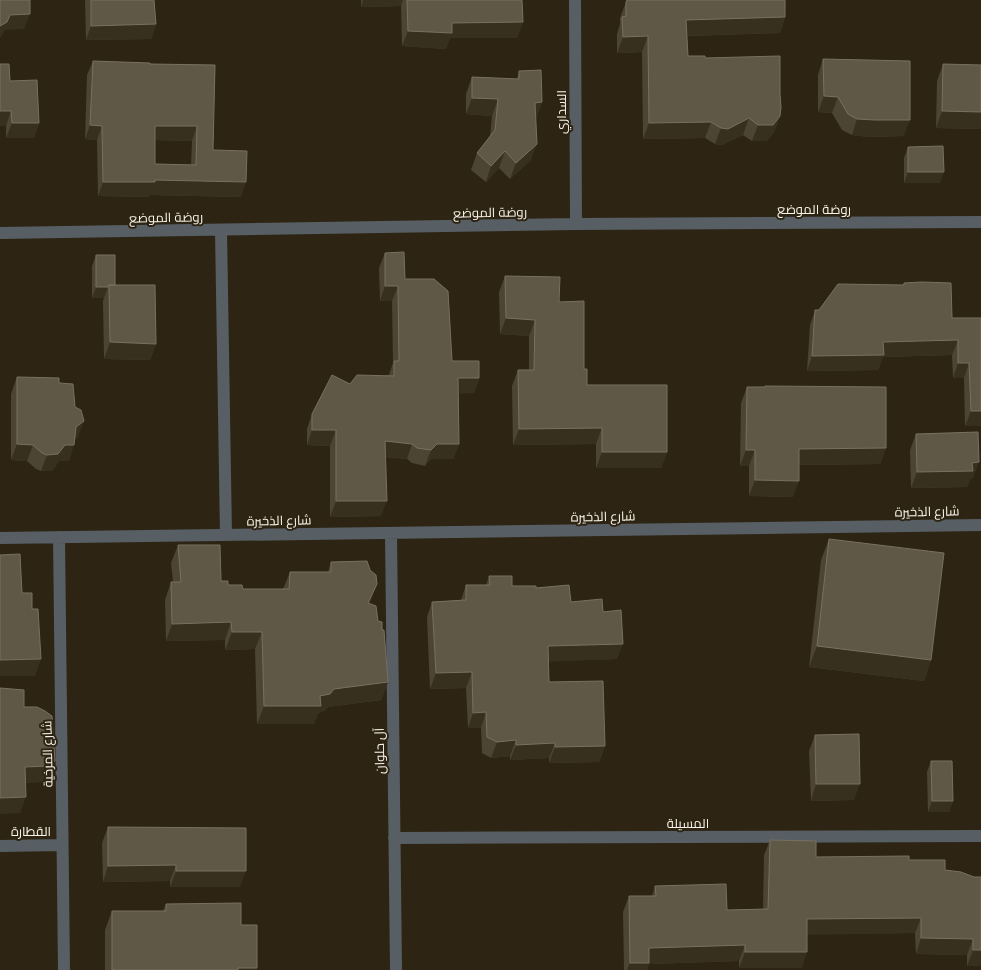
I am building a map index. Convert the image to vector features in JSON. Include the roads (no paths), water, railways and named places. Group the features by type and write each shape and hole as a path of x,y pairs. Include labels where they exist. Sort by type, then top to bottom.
{"street":[{"name":"السداري","path":"575,0 576,224"},
{"name":"روضة الموضع","path":"0,233 576,224 981,222"},
{"path":"221,230 226,535"},
{"name":"شارع الذخيرة","path":"0,538 981,525"},
{"name":"آل حلوان","path":"392,533 396,970"},
{"name":"شارع المرخية","path":"59,537 64,970"},
{"name":"المسيلة","path":"394,838 981,836"},
{"name":"القطارة","path":"0,846 62,845"}]}
